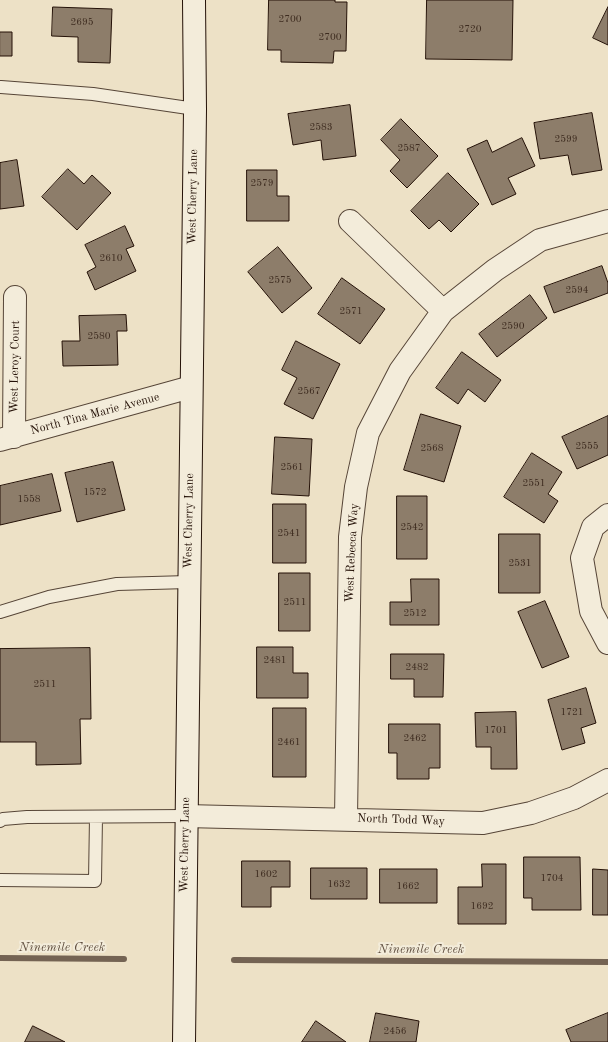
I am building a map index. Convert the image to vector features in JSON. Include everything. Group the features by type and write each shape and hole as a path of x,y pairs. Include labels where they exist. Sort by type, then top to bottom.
{"street":[{"name":"West Cherry Lane","path":"184,1042 194,0"},
{"path":"350,221 443,311"},
{"name":"West Rebecca Way","path":"346,818 350,537 356,487 368,433 400,371 443,311 495,270 540,240 608,221"},
{"name":"West Leroy Court","path":"7,438 15,297"},
{"name":"North Tina Marie Avenue","path":"7,438 191,387"},
{"path":"608,515 593,527 582,558 591,611 608,643"},
{"name":"North Todd Way","path":"185,816 346,818 484,823 531,813 574,798 608,780"}],"lane":[{"path":"1,87 93,94 194,109"},
{"path":"0,612 49,597 117,584 188,582"},
{"path":"0,821 3,819 27,817 185,816"},
{"path":"0,880 95,881 96,817"}],"building":[{"path":"269,0 335,0 335,2 347,2 346,51 334,51 333,63 281,62 281,50 268,50"},
{"path":"427,0 513,0 512,60 426,59"},
{"path":"53,7 112,9 110,63 78,62 78,37 52,36"},
{"path":"608,7 608,45 593,38"},
{"path":"0,32 12,32 12,56 0,56"},
{"path":"350,105 356,156 323,160 321,140 293,145 288,114"},
{"path":"592,113 602,170 572,175 568,155 540,159 534,123"},
{"path":"401,119 438,156 407,188 390,171 400,160 381,140"},
{"path":"522,138 535,166 508,178 516,194 492,205 467,149 487,140 492,152"},
{"path":"17,160 24,206 0,209 0,163"},
{"path":"68,169 84,184 92,175 111,193 77,230 42,197"},
{"path":"247,170 277,170 277,196 289,196 289,221 247,221"},
{"path":"448,173 479,204 451,232 439,220 429,229 411,211"},
{"path":"125,226 134,246 126,249 136,271 95,290 87,272 96,267 85,245"},
{"path":"278,247 312,288 282,313 248,272"},
{"path":"602,266 608,283 608,293 554,313 544,287"},
{"path":"342,278 385,309 360,344 318,314"},
{"path":"530,295 547,318 497,357 479,334"},
{"path":"126,315 127,331 117,331 118,365 63,366 62,341 80,341 79,316"},
{"path":"296,341 340,364 313,419 284,404 297,378 282,370"},
{"path":"462,352 501,380 485,402 468,389 458,404 436,388"},
{"path":"421,414 461,426 444,482 404,470"},
{"path":"608,416 608,455 577,469 562,437"},
{"path":"275,437 312,439 309,496 272,494"},
{"path":"532,453 562,472 548,494 558,501 544,523 504,497"},
{"path":"113,462 125,510 77,522 65,473"},
{"path":"52,474 61,511 0,525 0,486"},
{"path":"397,496 427,496 427,559 397,559"},
{"path":"273,504 306,504 306,563 273,563"},
{"path":"499,534 540,534 540,593 499,593"},
{"path":"279,573 310,573 310,631 279,631"},
{"path":"411,579 439,579 439,625 390,625 390,602 411,602"},
{"path":"545,601 569,657 542,668 518,612"},
{"path":"257,647 293,647 293,673 308,673 308,698 257,698"},
{"path":"90,648 91,719 80,719 81,764 36,765 36,742 0,742 0,649"},
{"path":"391,654 444,654 443,697 414,697 414,679 391,679"},
{"path":"586,688 596,723 581,728 585,743 562,750 548,700"},
{"path":"273,708 306,708 306,777 273,777"},
{"path":"516,712 517,769 491,769 491,747 476,747 475,713"},
{"path":"389,724 440,724 440,768 429,768 429,779 397,779 397,753 389,753"},
{"path":"524,857 580,857 581,910 532,910 532,898 524,898"},
{"path":"242,861 290,861 290,887 271,887 271,907 242,907"},
{"path":"482,864 506,864 506,924 458,924 458,887 482,887"},
{"path":"311,868 367,868 367,899 311,899"},
{"path":"380,869 437,869 437,903 380,903"},
{"path":"593,869 608,870 608,915 593,915"},
{"path":"376,1013 419,1021 416,1042 370,1042"},
{"path":"608,1013 608,1042 571,1042 566,1030"},
{"path":"316,1021 346,1042 302,1042"},
{"path":"33,1026 65,1042 25,1042"}],"waterway":[{"name":"Ninemile Creek","path":"0,958 124,959"},
{"name":"Ninemile Creek","path":"234,960 608,962"}]}
